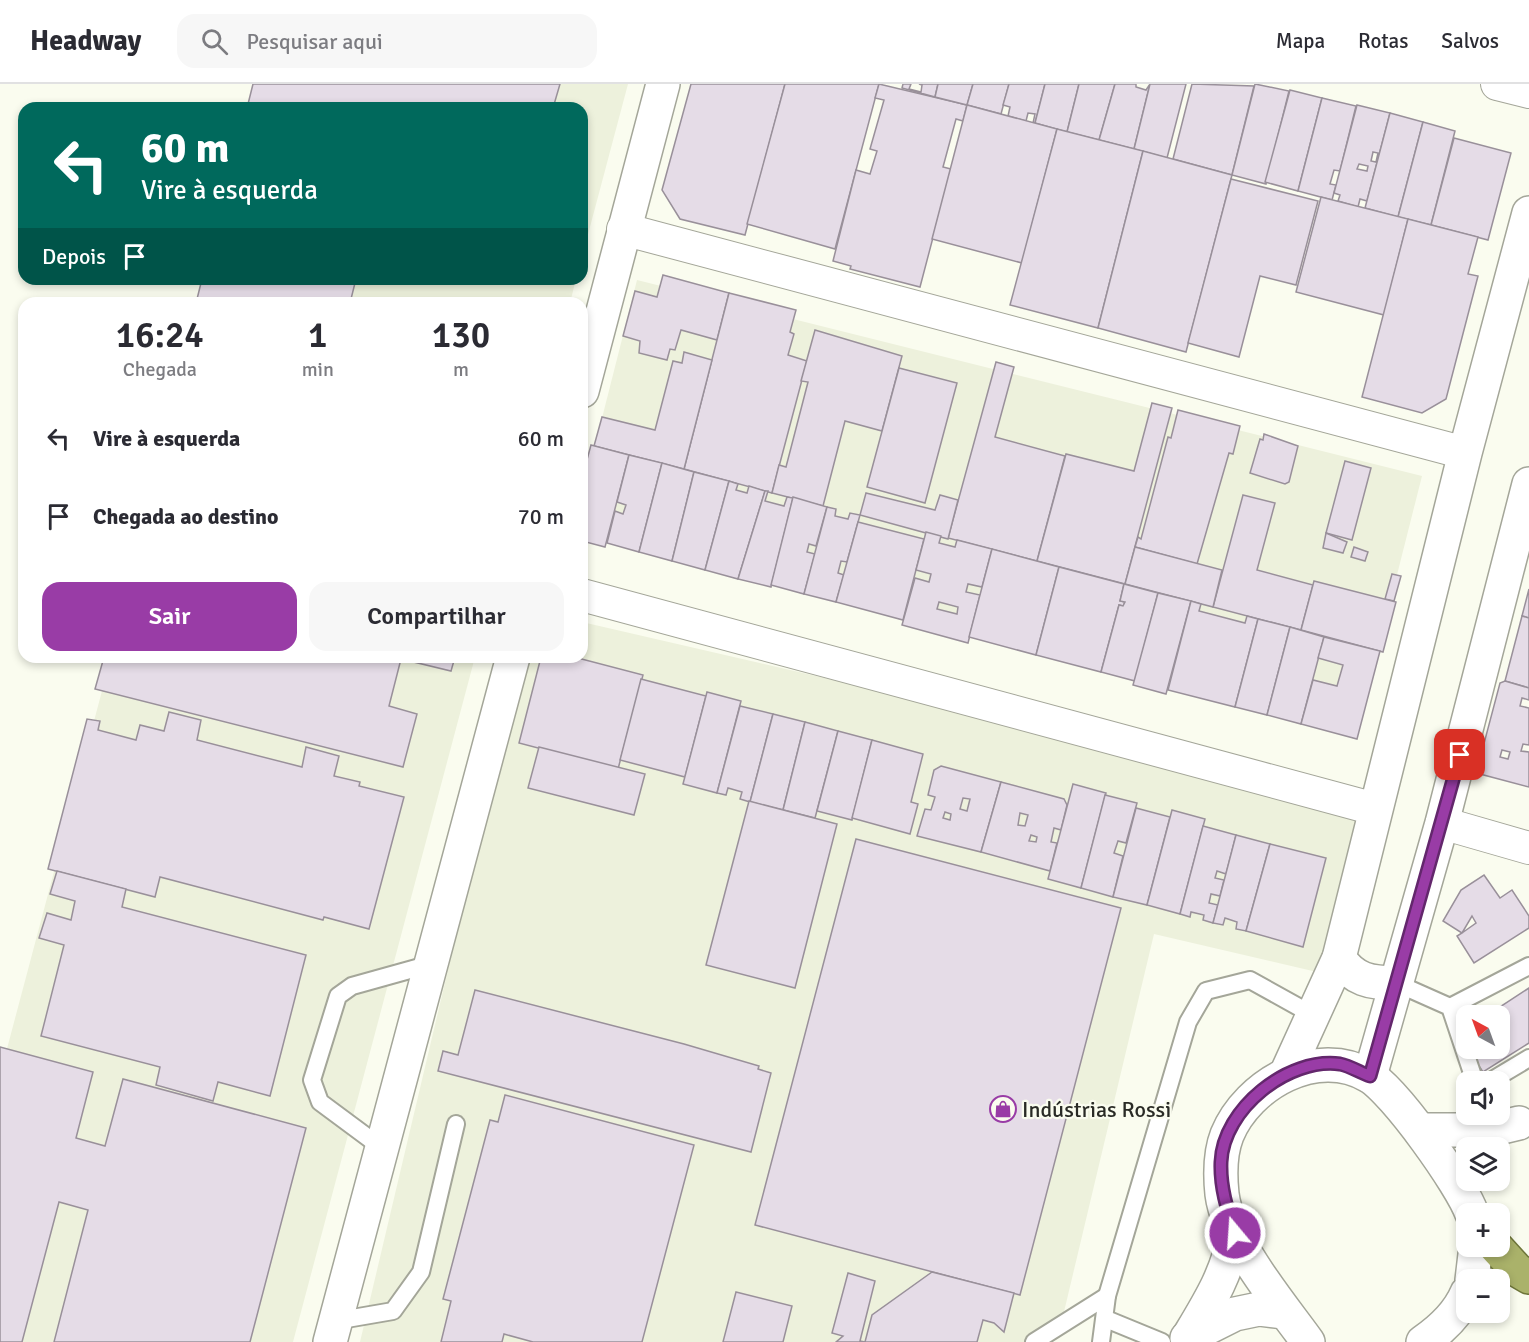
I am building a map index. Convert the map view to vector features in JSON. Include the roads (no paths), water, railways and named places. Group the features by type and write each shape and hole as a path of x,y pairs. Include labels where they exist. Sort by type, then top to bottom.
{"highway":[{"path":"1505,1257 1517,1270 1529,1277"}],"street":[{"path":"588,367 663,84"},
{"path":"1497,84 1529,92"},
{"path":"1308,1342 1284,1312 1235,1233 1222,1196 1221,1160 1226,1136 1239,1113 1287,1072 1339,958 1465,453 1529,213"},
{"path":"623,229 1465,453"},
{"path":"1370,1076 1442,823 1529,484"},
{"path":"588,597 1375,809"},
{"path":"333,1331 511,663"},
{"path":"1442,823 1529,848"},
{"path":"1339,958 1354,977 1369,982 1396,983"},
{"path":"1287,1072 1341,1064 1370,1076 1420,1130 1456,1179"},
{"path":"1420,1130 1503,1126"},
{"path":"1178,1340 1222,1278 1230,1261 1235,1233"},
{"path":"1178,1340 1235,1314 1259,1309 1284,1312"},
{"path":"1423,1342 1438,1331 1456,1312"}],"lane":[{"path":"382,1148 320,1102 312,1080 338,996 352,986 431,964"},
{"path":"1450,1006 1529,966"},
{"path":"1101,1342 1106,1319 1107,1296 1188,1022 1206,991 1250,980 1313,1015"},
{"path":"1396,983 1450,1006 1471,1071"},
{"path":"1507,1071 1529,1058"},
{"path":"333,1331 393,1311 421,1272 456,1124"},
{"path":"1034,1342 1107,1296"},
{"path":"1106,1319 1178,1340"}],"place":[{"name":"Indústrias Rossi","path":"1003,1109"}]}
